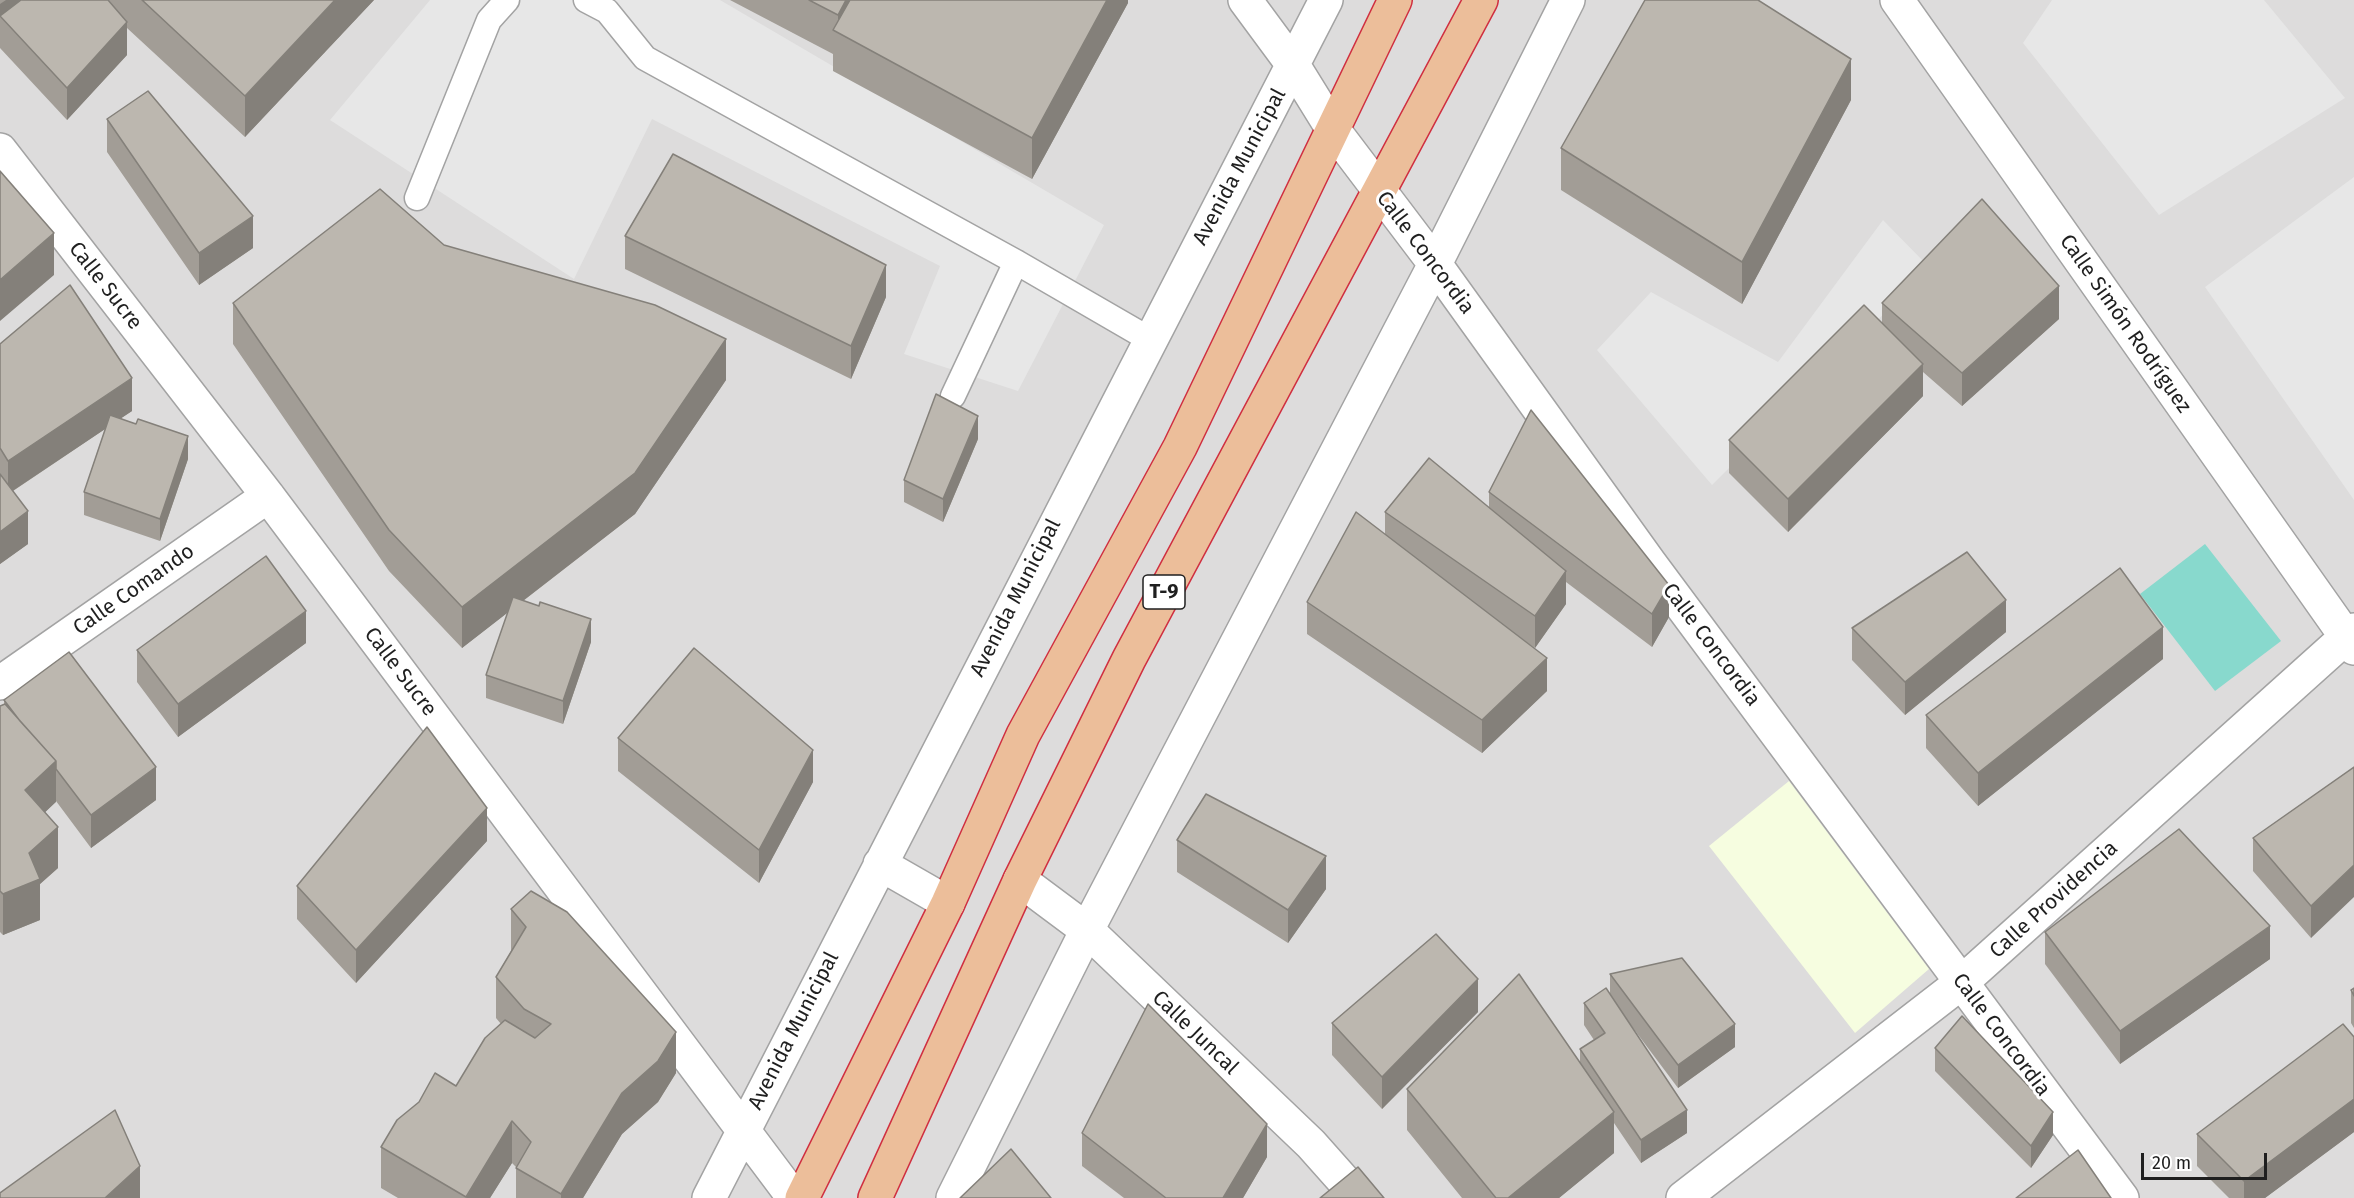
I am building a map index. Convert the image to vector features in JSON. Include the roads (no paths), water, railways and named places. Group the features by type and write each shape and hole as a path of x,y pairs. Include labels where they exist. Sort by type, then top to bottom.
{"highway":[{"name":"T-9","path":"802,1198 948,903 1023,735 1180,447 1395,0"},
{"name":"T-9","path":"875,1198 1020,880 1129,659 1481,0"}],"street":[{"name":"Calle Concordia","path":"1245,0 1293,65 1332,128 1436,264 1649,562 2122,1198"},
{"name":"Avenida Municipal","path":"709,1198 1149,339 1326,0"},
{"path":"953,1198 1087,930 1436,264 1568,0"},
{"name":"Calle Simón Rodríguez","path":"1897,0 2351,638"},
{"name":"Calle Sucre","path":"0,150 268,496 794,1198"},
{"name":"Calle Comando","path":"0,683 268,496"},
{"name":"Calle Providencia","path":"1683,1198 1962,982 2351,638"},
{"path":"880,864 948,903"},
{"name":"Calle Juncal","path":"1020,880 1087,930 1311,1144 1359,1198"}],"lane":[{"path":"417,198 489,20 507,0"},
{"path":"586,0 607,11 645,58 1016,262 1149,339"},
{"path":"953,396 1016,262"}]}
